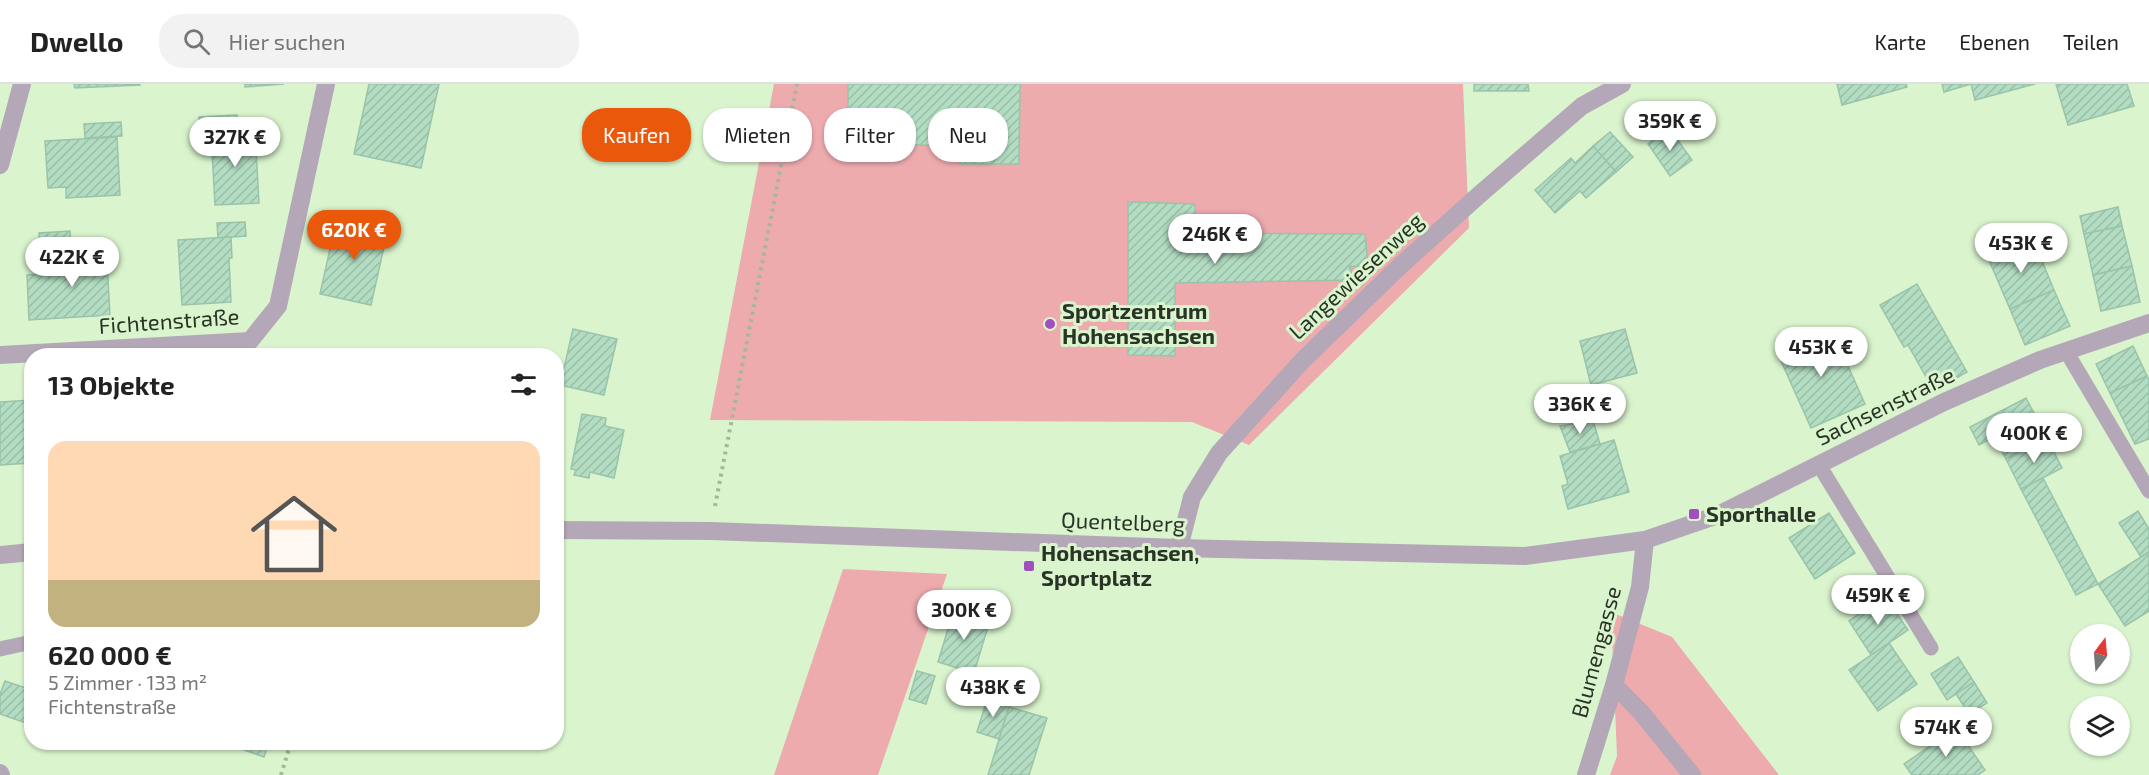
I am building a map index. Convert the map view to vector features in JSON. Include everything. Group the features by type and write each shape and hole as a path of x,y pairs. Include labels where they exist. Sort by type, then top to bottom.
{"street":[{"path":"0,165 22,84"},
{"name":"Fichtenstraße","path":"133,348 250,341 278,306 326,84"},
{"name":"Langewiesenweg","path":"1179,548 1192,497 1220,453 1303,360 1400,266 1479,195 1582,106 1622,84"},
{"name":"Sachsenstraße","path":"1646,540 1718,515 1944,402 2040,360 2149,323"},
{"name":"Fichtenstraße","path":"0,356 24,355"},
{"name":"Quentelberg","path":"564,530 711,531 1179,548 1525,556 1646,540"},
{"name":"Blumengasse","path":"1586,775 1614,685 1640,586 1646,540"},
{"path":"0,555 24,553"},
{"path":"1614,685 1640,711 1692,775"}],"lane":[{"path":"2066,351 2149,491"},
{"path":"1819,465 1931,648"},
{"path":"0,649 24,644"}],"path":[{"path":"711,531 797,84"},
{"path":"280,775 288,750"}],"shaded area":[{"name":"Sportzentrum Hohensachsen","path":"774,84 1463,84 1469,228 1249,445 1192,422 710,420 759,162 812,162 812,108 769,108"},
{"path":"843,569 947,574 878,775 774,775"},
{"path":"1611,612 1672,637 1779,775 1610,775 1617,756"}],"building":[{"path":"74,84 140,84 140,85 75,88"},
{"path":"245,84 284,84 245,87"},
{"path":"369,84 439,84 421,168 354,154"},
{"path":"848,84 1020,84 1019,164 960,164 960,162 1008,162 1008,108 928,108 928,145 916,145 916,108 848,108"},
{"path":"1474,84 1528,84 1529,91 1474,91"},
{"path":"1837,84 1906,84 1907,87 1842,105"},
{"path":"1942,84 1971,84 1944,92"},
{"path":"1971,84 2035,84 1975,100"},
{"path":"2056,84 2127,84 2134,106 2068,125"},
{"path":"237,115 238,132 200,134 199,117"},
{"path":"121,122 122,136 85,138 84,124"},
{"path":"1669,128 1692,160 1670,176 1648,144"},
{"path":"255,131 259,203 215,205 211,133"},
{"path":"1610,132 1633,157 1616,172 1593,146"},
{"path":"117,137 120,195 66,198 66,187 48,188 45,141"},
{"path":"1593,146 1616,172 1586,198 1580,191 1555,213 1535,190 1571,158 1575,163"},
{"path":"1128,202 1195,204 1195,233 1365,234 1368,267 1349,266 1354,280 1175,283 1175,356 1128,355"},
{"path":"2118,207 2122,226 2084,234 2080,216"},
{"path":"337,217 388,229 371,305 320,294"},
{"path":"245,222 246,236 218,238 217,223"},
{"path":"2122,226 2132,266 2093,275 2084,234"},
{"path":"2028,228 2033,239 1988,258 1984,247"},
{"path":"70,231 72,272 42,274 39,233"},
{"path":"231,237 232,258 229,258 231,302 182,305 178,240"},
{"path":"2033,239 2054,290 2010,309 1988,258"},
{"path":"106,245 110,315 29,320 27,275 72,272 71,247"},
{"path":"2132,266 2140,302 2101,311 2093,275"},
{"path":"1917,284 1967,372 1934,391 1908,345 1904,347 1880,305"},
{"path":"2054,290 2070,326 2025,345 2010,309"},
{"path":"1831,328 1865,404 1811,428 1777,352"},
{"path":"573,329 617,339 604,395 564,386 564,368"},
{"path":"1625,329 1637,373 1591,385 1580,341"},
{"path":"2133,346 2147,376 2110,393 2096,364"},
{"path":"2147,376 2149,380 2149,439 2135,444 2110,393"},
{"path":"2026,398 2047,438 2006,459 1994,437 1979,445 1970,427"},
{"path":"24,400 24,464 0,465 0,402"},
{"path":"582,414 606,418 605,426 624,430 614,478 590,472 589,478 574,475 576,470 571,469"},
{"path":"1593,420 1600,444 1570,452 1560,426"},
{"path":"2047,438 2062,468 2021,489 2006,459"},
{"path":"1614,440 1629,492 1568,509 1562,486 1568,484 1560,456"},
{"path":"2043,478 2098,584 2076,595 2021,489"},
{"path":"2138,511 2149,529 2149,552 2141,557 2119,523"},
{"path":"1829,513 1855,553 1815,579 1789,538"},
{"path":"2149,552 2149,611 2128,624 2124,624 2098,584"},
{"path":"1885,596 1908,630 1871,655 1849,621"},
{"path":"954,609 990,620 974,673 938,662"},
{"path":"1889,643 1917,684 1878,711 1849,670"},
{"path":"1958,657 1974,682 1947,700 1931,674"},
{"path":"917,671 935,676 926,704 909,699"},
{"path":"5,681 24,687 24,722 0,714 0,694"},
{"path":"1974,682 1987,703 1969,714 1956,694"},
{"path":"988,696 1010,703 999,739 977,732"},
{"path":"1009,707 1047,718 1029,775 988,775"},
{"path":"1956,728 1985,770 1978,775 1912,775 1904,764"},
{"path":"244,750 266,750 264,757"}],"place":[{"name":"Sportzentrum Hohensachsen","path":"1050,324"},
{"name":"Sporthalle","path":"1694,514"},
{"name":"Hohensachsen, Sportplatz","path":"1029,566"}]}
